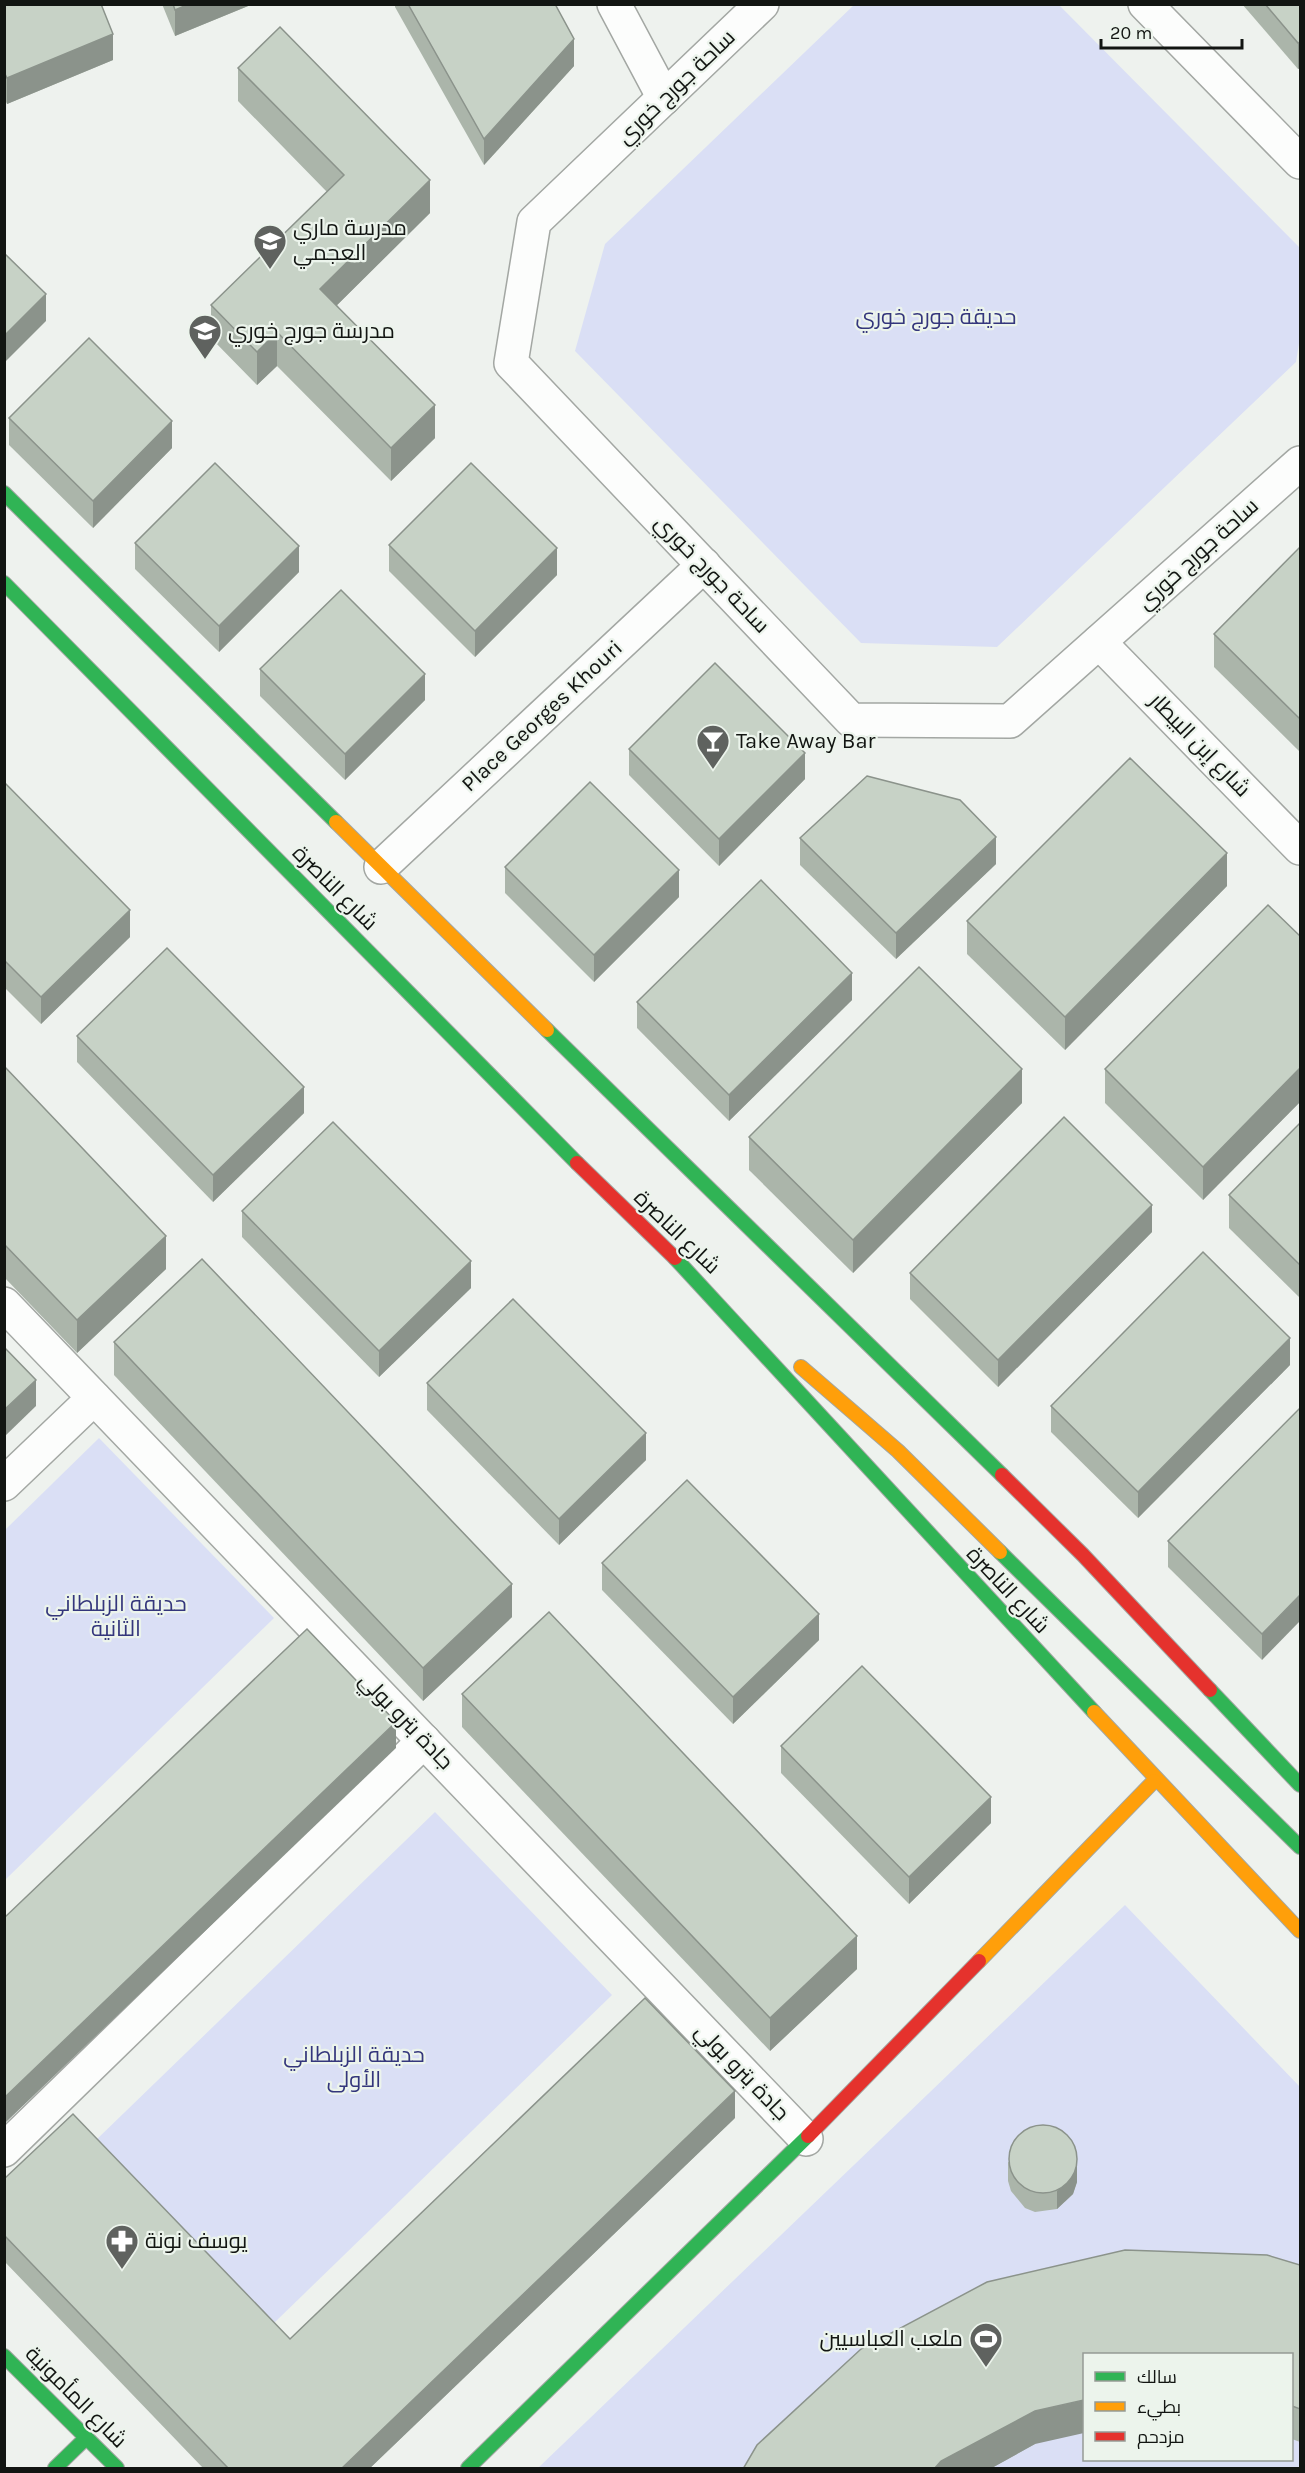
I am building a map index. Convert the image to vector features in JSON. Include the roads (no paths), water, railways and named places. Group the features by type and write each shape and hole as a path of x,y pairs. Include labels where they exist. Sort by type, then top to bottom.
{"main road":[{"path":"4,493 381,867 1083,1555 1300,1785"},
{"name":"شارع الناصرة","path":"4,583 589,1176 694,1276 993,1606 1300,1931"},
{"path":"694,1276 774,1344"},
{"path":"792,1360 898,1451 1300,1847"},
{"path":"468,2469 806,2139 1154,1781"},
{"name":"شارع المأمونية","path":"4,2356 117,2469"},
{"path":"55,2469 86,2438"}],"street":[{"path":"614,4 664,98"},
{"name":"ساحة جورج خوري","path":"762,4 534,222 511,363 851,720 1010,721 1300,463"},
{"path":"1145,4 1300,162"},
{"name":"Place Georges Khouri","path":"381,867 704,565"},
{"name":"شارع إبن البيطار","path":"1099,642 1300,848"},
{"name":"جادة بترو بولي","path":"4,1304 806,2139"},
{"path":"4,1484 94,1398"},
{"path":"4,2150 424,1741"}],"place":[{"name":"مدرسة ماري العجمي","path":"270,270"},
{"name":"مدرسة جورج خوري","path":"205,360"},
{"name":"Take Away Bar","path":"713,770"},
{"name":"يوسف نونة","path":"122,2270"},
{"name":"ملعب العباسيين","path":"986,2368"}],"park label":[{"name":"حديقة جورج خوري","path":"936,317"},
{"name":"حديقة الزبلطاني الثانية","path":"116,1616"},
{"name":"حديقة الزبلطاني الأولى","path":"354,2068"}]}
